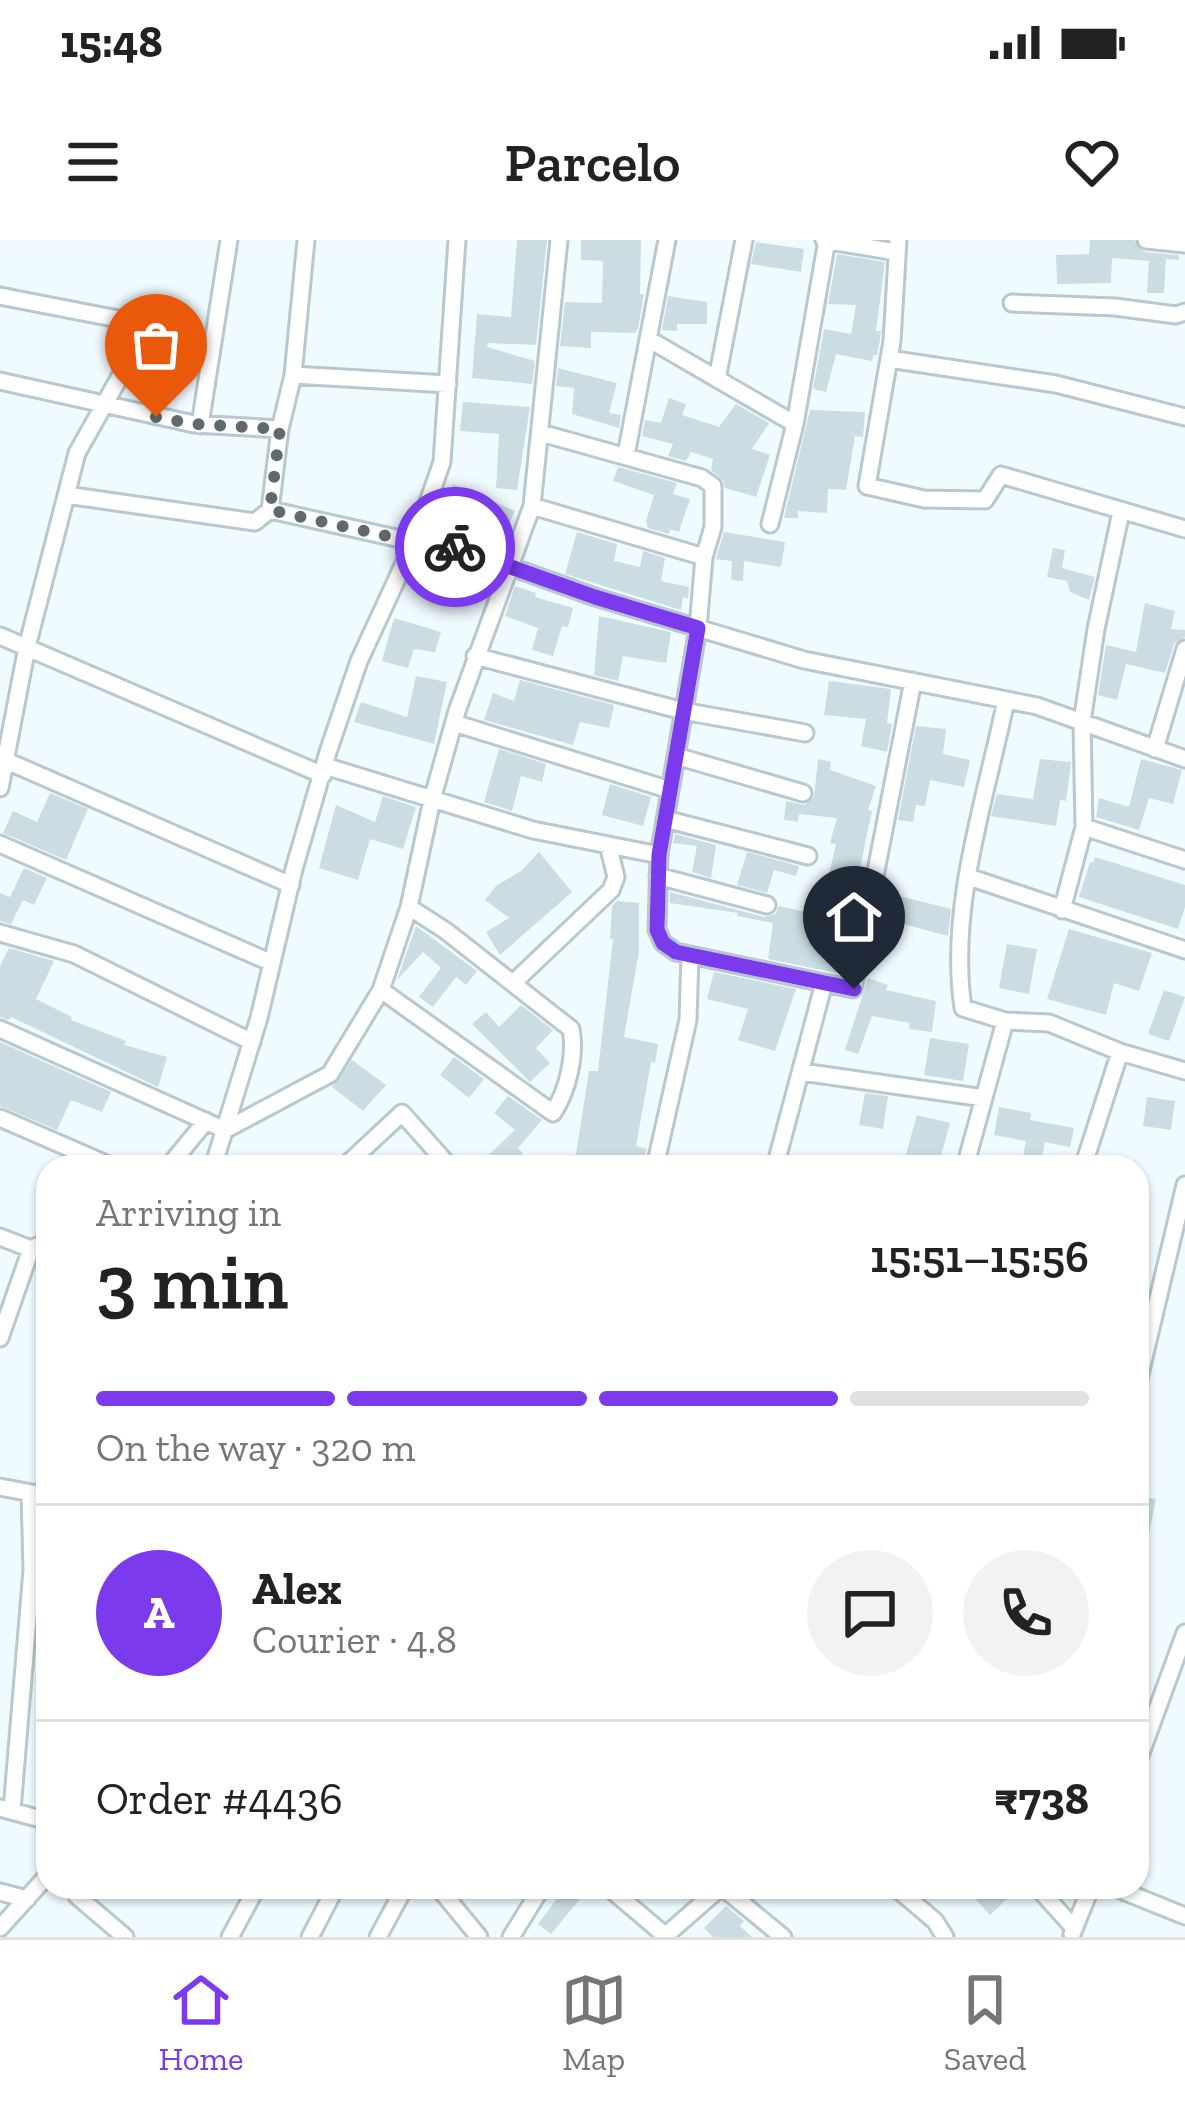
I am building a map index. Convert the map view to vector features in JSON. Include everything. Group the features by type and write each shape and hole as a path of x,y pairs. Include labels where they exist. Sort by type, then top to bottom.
{"street":[{"path":"200,424 229,240"},
{"path":"66,495 255,522 270,510 280,429 293,375 306,240"},
{"path":"217,1155 359,661 416,538 442,462 457,240"},
{"path":"225,1130 330,1074 381,990 409,907 454,723 532,506 560,240"},
{"path":"626,454 667,240"},
{"path":"717,379 744,240"},
{"path":"770,524 795,424 826,240 897,246 889,359 867,486 924,499 985,500 1001,475 1185,530"},
{"path":"1146,240 1185,244"},
{"path":"0,296 149,325 77,454 27,646 0,788"},
{"path":"1012,303 1185,312"},
{"path":"650,340 795,424"},
{"path":"889,359 1056,384 1185,417"},
{"path":"293,375 448,384"},
{"path":"0,381 200,424 280,429"},
{"path":"541,433 626,454 702,478 713,486 713,526 704,557 698,628 659,855 657,930 663,943 676,952 854,989 913,681"},
{"path":"532,506 704,557"},
{"path":"270,510 416,538 804,660 1006,700 1185,759"},
{"path":"1062,910 1084,827 1082,722 1121,512"},
{"path":"0,636 324,771 533,830 659,855"},
{"path":"1155,748 1185,649"},
{"path":"476,656 683,711 805,734"},
{"path":"1006,700 959,929 963,1008 1005,1021 1049,1023 1120,1052 1185,1071"},
{"path":"454,723 670,790"},
{"path":"676,755 803,793"},
{"path":"3,759 291,885"},
{"path":"665,819 808,856"},
{"path":"1084,827 1185,860"},
{"path":"0,844 272,963"},
{"path":"513,983 611,890 616,877 608,845"},
{"path":"658,876 767,904"},
{"path":"969,877 1185,950"},
{"path":"381,990 554,1113 574,1047 572,1029 409,907"},
{"path":"0,932 74,955 252,1042"},
{"path":"658,1155 688,1020 689,955"},
{"path":"778,1155 824,983"},
{"path":"968,1155 1005,1021"},
{"path":"0,1029 225,1130"},
{"path":"1087,1155 1120,1052"},
{"path":"802,1072 984,1098"},
{"path":"357,1155 402,1113 437,1155"},
{"path":"0,1118 85,1155"},
{"path":"178,1155 206,1121"},
{"path":"1149,1318 1185,1185"},
{"path":"0,1237 31,1249"},
{"path":"0,1338 31,1249 36,1247"},
{"path":"0,1486 36,1493"},
{"path":"36,1600 6,1809 36,1818"},
{"path":"1149,1732 1185,1634"},
{"path":"0,1928 36,1889"},
{"path":"0,1892 27,1899"},
{"path":"81,1899 125,1937"},
{"path":"230,1937 250,1899"},
{"path":"310,1937 330,1899"},
{"path":"378,1937 399,1899"},
{"path":"448,1899 479,1937"},
{"path":"511,1937 528,1899"},
{"path":"622,1899 666,1936 708,1899"},
{"path":"736,1899 783,1937"},
{"path":"909,1899 935,1921 945,1937"},
{"path":"1046,1899 1073,1933"},
{"path":"1073,1933 1086,1899"},
{"path":"1143,1899 1185,1916"},
{"path":"452,1937 463,1918"}],"building":[{"path":"517,240 547,240 536,345 488,343 487,347 535,361 532,384 472,378 477,314 511,317"},
{"path":"581,240 641,240 640,294 644,294 638,328 635,333 591,332 591,348 560,346 565,302 602,303 603,261 581,260"},
{"path":"1090,240 1134,240 1144,252 1179,255 1179,260 1166,259 1164,293 1147,293 1149,261 1112,258 1111,283 1057,284 1056,255 1089,254"},
{"path":"756,242 804,249 801,272 751,264"},
{"path":"837,254 885,262 876,331 881,331 872,361 836,354 826,392 813,389 824,329 851,334 856,305 828,304"},
{"path":"668,296 707,302 707,324 677,324 677,331 662,330"},
{"path":"558,368 617,383 609,413 621,415 619,428 572,414 574,388 556,386"},
{"path":"669,398 686,404 682,415 719,427 736,404 769,423 752,449 770,455 756,497 725,488 711,470 713,459 691,452 686,461 668,456 673,444 642,436 645,420 661,423"},
{"path":"463,402 530,407 517,490 496,488 499,434 460,431"},
{"path":"810,410 865,412 863,437 855,436 846,490 828,489 827,513 798,511 798,518 784,518"},
{"path":"618,467 677,483 673,494 690,499 679,532 648,528 654,495 613,481"},
{"path":"453,484 515,511 502,537 443,510"},
{"path":"577,532 617,544 614,561 640,567 643,551 665,558 661,581 689,587 681,610 565,574"},
{"path":"724,532 785,542 781,567 744,561 743,581 731,580 732,561 716,559"},
{"path":"1053,548 1065,550 1062,568 1095,577 1089,600 1070,592 1067,581 1047,577"},
{"path":"515,586 573,608 553,656 532,650 538,628 505,616"},
{"path":"1145,603 1175,611 1171,629 1185,630 1185,637 1174,644 1165,673 1126,664 1117,700 1098,695 1106,645 1136,652"},
{"path":"599,616 671,632 666,663 623,656 618,681 594,675"},
{"path":"394,618 441,632 435,652 414,649 408,668 382,661"},
{"path":"416,676 447,682 434,744 354,722 361,702 407,717"},
{"path":"520,680 614,705 609,728 580,722 573,745 484,720 493,693 514,701"},
{"path":"829,681 891,689 887,752 861,746 866,719 824,715"},
{"path":"916,726 946,729 943,754 970,760 964,787 930,780 925,806 916,805 913,822 898,820"},
{"path":"499,749 546,764 542,782 521,776 512,811 484,802"},
{"path":"818,759 831,762 830,770 876,786 849,920 820,913 837,818 799,814 798,822 784,820 786,801 805,805 814,797"},
{"path":"1040,759 1071,762 1066,801 1060,800 1056,826 991,816 997,794 1033,799"},
{"path":"1141,759 1182,770 1173,804 1149,798 1139,830 1096,817 1099,798 1129,807"},
{"path":"610,784 651,797 643,826 602,815"},
{"path":"50,793 88,809 66,860 3,833 13,811 37,822"},
{"path":"383,796 416,807 403,849 370,839 358,880 319,868 336,805 375,822"},
{"path":"675,834 716,845 711,878 692,872 697,846 673,843"},
{"path":"539,852 572,892 500,955 486,932 509,918 485,900"},
{"path":"747,852 799,866 796,876 774,870 767,893 737,885"},
{"path":"1095,857 1185,885 1178,929 1079,897"},
{"path":"24,868 47,878 34,905 23,900 11,924 0,921 0,893 10,897"},
{"path":"670,892 764,917 775,914 779,906 815,914 808,941 842,948 837,973 768,959 773,923 670,903"},
{"path":"887,893 951,909 948,936 881,918"},
{"path":"617,901 639,903 639,951 624,1037 658,1044 636,1146 647,1149 645,1155 576,1155 589,1071 598,1071 613,939 612,906"},
{"path":"416,926 477,971 466,985 456,977 433,1007 419,997 441,968 423,952 397,980"},
{"path":"1069,929 1152,953 1139,991 1114,983 1106,1015 1047,999"},
{"path":"1007,944 1037,949 1029,994 999,988"},
{"path":"9,948 54,961 36,999 71,1020 126,1041 124,1045 167,1057 158,1087 11,1017 0,1017 0,966"},
{"path":"714,972 796,989 775,1051 738,1040 748,1009 707,999"},
{"path":"868,978 888,985 886,990 936,1001 932,1032 872,1016 858,1054 845,1050"},
{"path":"1164,990 1185,997 1169,1041 1148,1034"},
{"path":"521,1005 553,1030 536,1048 550,1063 530,1082 472,1024 486,1012 499,1027"},
{"path":"930,1038 969,1044 963,1081 924,1075"},
{"path":"0,1042 111,1092 102,1112 71,1100 57,1130 0,1106"},
{"path":"454,1057 484,1079 469,1098 440,1075"},
{"path":"352,1060 386,1085 363,1111 332,1087"},
{"path":"865,1093 888,1096 883,1129 859,1125"},
{"path":"508,1096 542,1120 518,1148 521,1155 489,1155 515,1130 494,1113"},
{"path":"1147,1097 1175,1101 1171,1130 1143,1126"},
{"path":"999,1107 1031,1113 1030,1120 1074,1128 1070,1147 1045,1142 1042,1155 1023,1155 1026,1141 994,1135"},
{"path":"917,1115 950,1123 941,1155 906,1155"},
{"path":"1149,1498 1156,1499 1149,1533"},
{"path":"580,1899 551,1934 538,1924 556,1900"},
{"path":"975,1899 1007,1899 990,1915"},
{"path":"726,1906 744,1921 740,1926 752,1937 713,1937 704,1928"}],"way so far":[{"path":"156,417 280,429 270,510 414,542 417,533 455,547"}],"route":[{"path":"455,547 698,628 659,855 657,930 663,943 676,952 854,989"}]}
